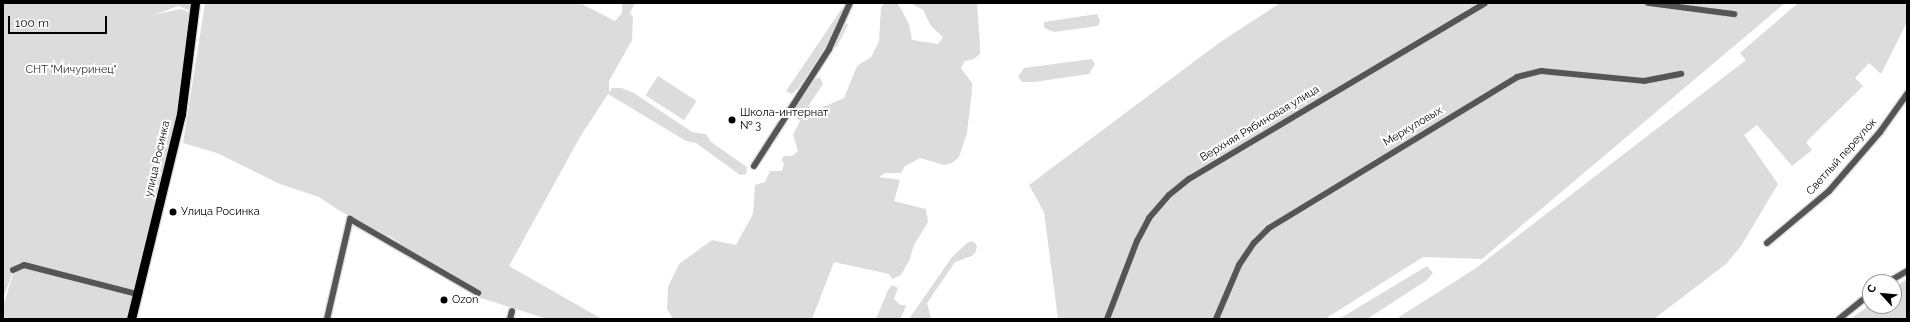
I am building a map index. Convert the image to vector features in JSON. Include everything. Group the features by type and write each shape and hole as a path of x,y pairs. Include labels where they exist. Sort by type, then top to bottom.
{"main road":[{"name":"улица Росинка","path":"131,319 180,114 195,3"}],"street":[{"path":"754,166 829,49 850,3"},
{"name":"Верхняя Рябиновая улица","path":"1107,319 1149,218 1174,191 1189,179 1485,3"},
{"path":"1648,3 1734,14"},
{"name":"Меркуловых","path":"1216,319 1239,265 1254,243 1272,225 1517,77 1542,71 1644,81 1681,74"},
{"name":"Светлый переулок","path":"1767,243 1828,191 1880,132 1907,94"},
{"path":"327,319 350,219 478,293"},
{"path":"13,270 24,265 137,294"},
{"path":"1839,319 1862,300"},
{"path":"510,319 512,311"}],"green space":[{"name":"СНТ \"Мичуринец\"","path":"3,3 195,3 193,12 178,6 154,15 180,9 193,13 175,134 132,319 3,319 3,306 19,255 3,299"},
{"path":"205,3 580,3 615,21 622,13 622,3 635,3 630,13 633,17 632,40 609,81 609,93 612,88 621,88 634,93 692,132 706,134 711,142 747,167 746,174 740,175 696,143 686,141 608,94 580,137 509,266 602,319 547,319 478,297 393,238 340,211 319,197 280,184 217,153 183,143"},
{"path":"885,3 897,3 909,24 912,40 938,44 943,37 931,26 923,10 910,3 977,3 980,45 980,54 974,59 965,61 961,68 972,83 972,91 967,133 959,157 952,163 944,165 920,158 905,166 901,173 885,173 879,177 900,180 894,201 926,209 928,222 914,245 909,261 901,275 892,279 889,274 834,262 812,319 673,319 667,309 668,287 679,264 712,240 736,245 753,214 755,185 765,182 770,171 782,171 784,163 781,160 784,156 792,156 798,151 793,135 800,121 791,113 812,80 820,77 823,84 809,105 810,110 814,111 844,98 857,66 871,57 879,41 881,7"},
{"path":"1280,3 1785,3 1482,259 1423,257 1325,319 1058,319 1044,212 1029,185 1219,43"},
{"path":"1798,3 1907,3 1907,22 1881,74 1869,63 1855,78 1863,86 1806,142 1812,150 1792,166 1757,125 1744,135 1778,184 1741,246 1726,264 1654,319 1396,319 1476,268 1746,60 1740,53"},
{"path":"843,7 845,7 825,47 800,86 792,94 786,91"},
{"path":"1097,14 1100,21 1098,26 1054,32 1044,28 1044,22"},
{"path":"846,23 848,25 836,48 835,46"},
{"path":"1092,59 1095,64 1089,74 1034,82 1022,82 1018,77 1024,68"},
{"path":"658,76 697,101 684,120 645,95"},
{"path":"973,241 977,246 976,251 972,256 955,262 927,303 931,319 909,319 952,257 967,243"},
{"path":"1427,266 1433,273 1427,280 1367,319 1339,319"},
{"path":"1907,279 1907,319 1850,319 1862,311 1862,314 1902,314 1902,282"},
{"path":"892,285 898,288 894,299 900,305 906,305 904,311 900,319 876,319 888,290"}],"place":[{"name":"Школа-интернат № 3","path":"732,120"},
{"name":"Улица Росинка","path":"173,212"},
{"name":"Ozon","path":"444,300"}]}
